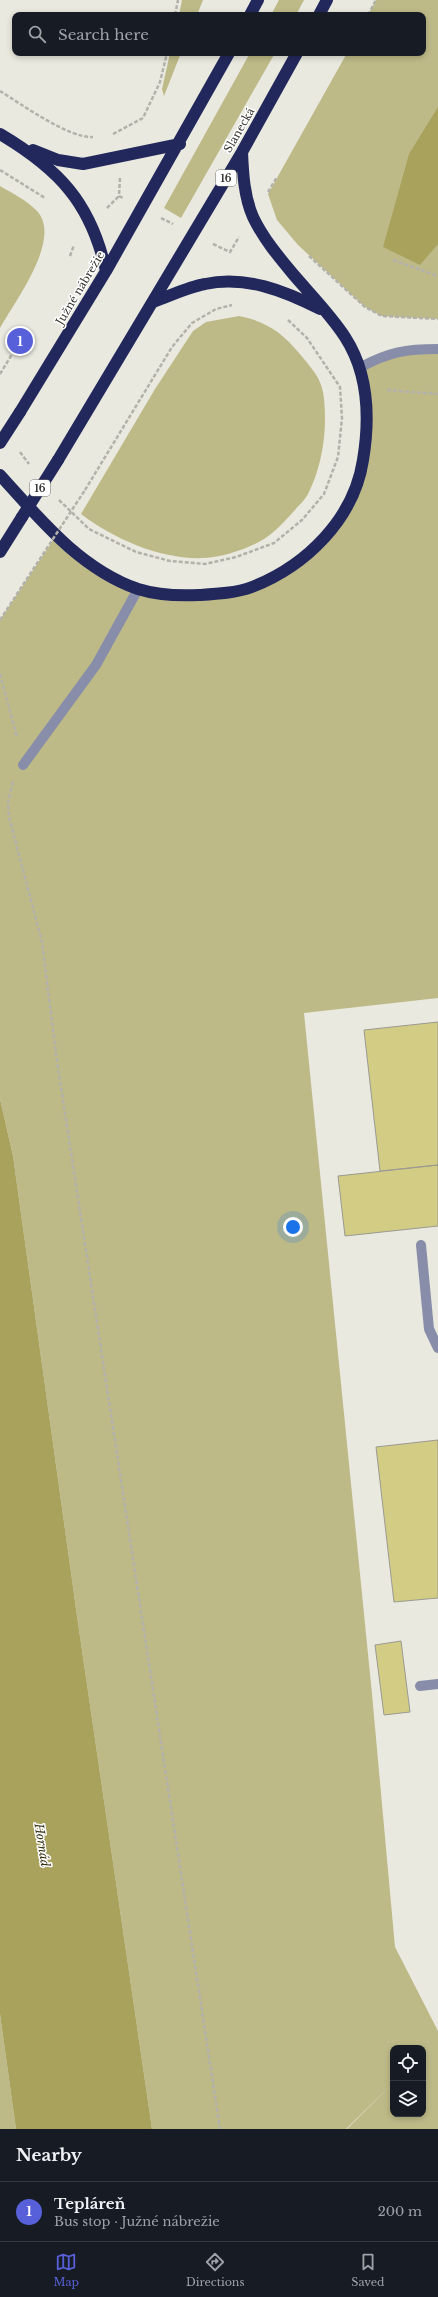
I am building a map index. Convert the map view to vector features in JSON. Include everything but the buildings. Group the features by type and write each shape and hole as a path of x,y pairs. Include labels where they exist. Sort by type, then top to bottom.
{"highway":[{"path":"252,12 258,0"},
{"path":"321,12 327,0"},
{"path":"17,144 58,160 83,164 180,144 227,56"},
{"name":"Slanecká","path":"153,302 242,152 295,56"},
{"path":"0,134 17,144 49,168 78,199 101,248 106,271"},
{"name":"Južné nábrežie","path":"0,443 106,271 180,144"},
{"path":"0,475 44,524 76,553 104,573 138,589 179,596 218,594 251,587 295,565 327,535 354,495 363,461 367,420 365,389 361,367 345,337 269,245 253,217 245,191 242,152"},
{"path":"153,302 206,284 236,282 269,287 297,297 325,312"},
{"name":"16","path":"0,552 58,460 153,302"}],"lane":[{"path":"361,367 384,355 413,349 438,349"},
{"path":"23,765 96,665 138,589"},
{"path":"421,1245 429,1329 438,1348"},
{"path":"420,1686 438,1684"}],"path":[{"path":"176,12 178,0"},
{"path":"370,12 376,0"},
{"path":"109,136 143,118 160,82 166,56"},
{"path":"0,170 46,199"},
{"path":"70,256 75,242"},
{"path":"303,250 365,307 382,316 438,319"},
{"path":"394,260 438,276"},
{"path":"0,620 85,490 172,347 192,323 216,309 238,304"},
{"path":"58,499 89,529 136,552 170,561 205,564 236,558 274,544 302,520 324,494 338,457 342,418 340,387 307,338 281,316"},
{"path":"0,374 20,341"},
{"path":"15,446 34,470"},
{"path":"0,674 7,693 23,765 13,782 8,802 9,817 42,942 56,1054 220,2129"}],"shaded area":[{"path":"182,0 203,0 198,12 180,12"},
{"path":"279,0 304,0 298,12 273,12"},
{"path":"376,0 438,0 438,319 382,316 365,307 298,245 277,220 268,194 345,56 426,56 426,12 370,12"},
{"path":"169,56 180,56 164,96 162,89"},
{"path":"248,56 273,56 181,218 164,208"},
{"path":"0,186 36,210 43,222 44,236 41,252 34,269 0,328"},
{"path":"239,316 265,324 279,333 293,346 309,365 316,374 320,383 325,406 323,442 318,469 312,486 305,498 280,526 264,539 235,552 204,558 188,558 155,552 108,532 81,514 155,389 193,331 206,322"},
{"path":"438,350 438,998 304,1013 372,1694 395,1947 438,2031 438,2129 347,2129 390,2086 390,2117 426,2117 426,2045 390,2045 390,2086 346,2129 152,2129 78,1623 13,1156 0,1099 0,620 57,534 105,573 179,596 251,587 327,535 363,461 361,367 384,355"},
{"path":"0,2014 16,2129 0,2129"}],"water":[{"path":"438,107 438,244 420,265 383,247 409,154"},
{"name":"Hornád","path":"0,1099 13,1156 78,1623 152,2129 16,2129 0,2014"}],"place":[{"name":"Tepláreň","path":"20,341"}]}
